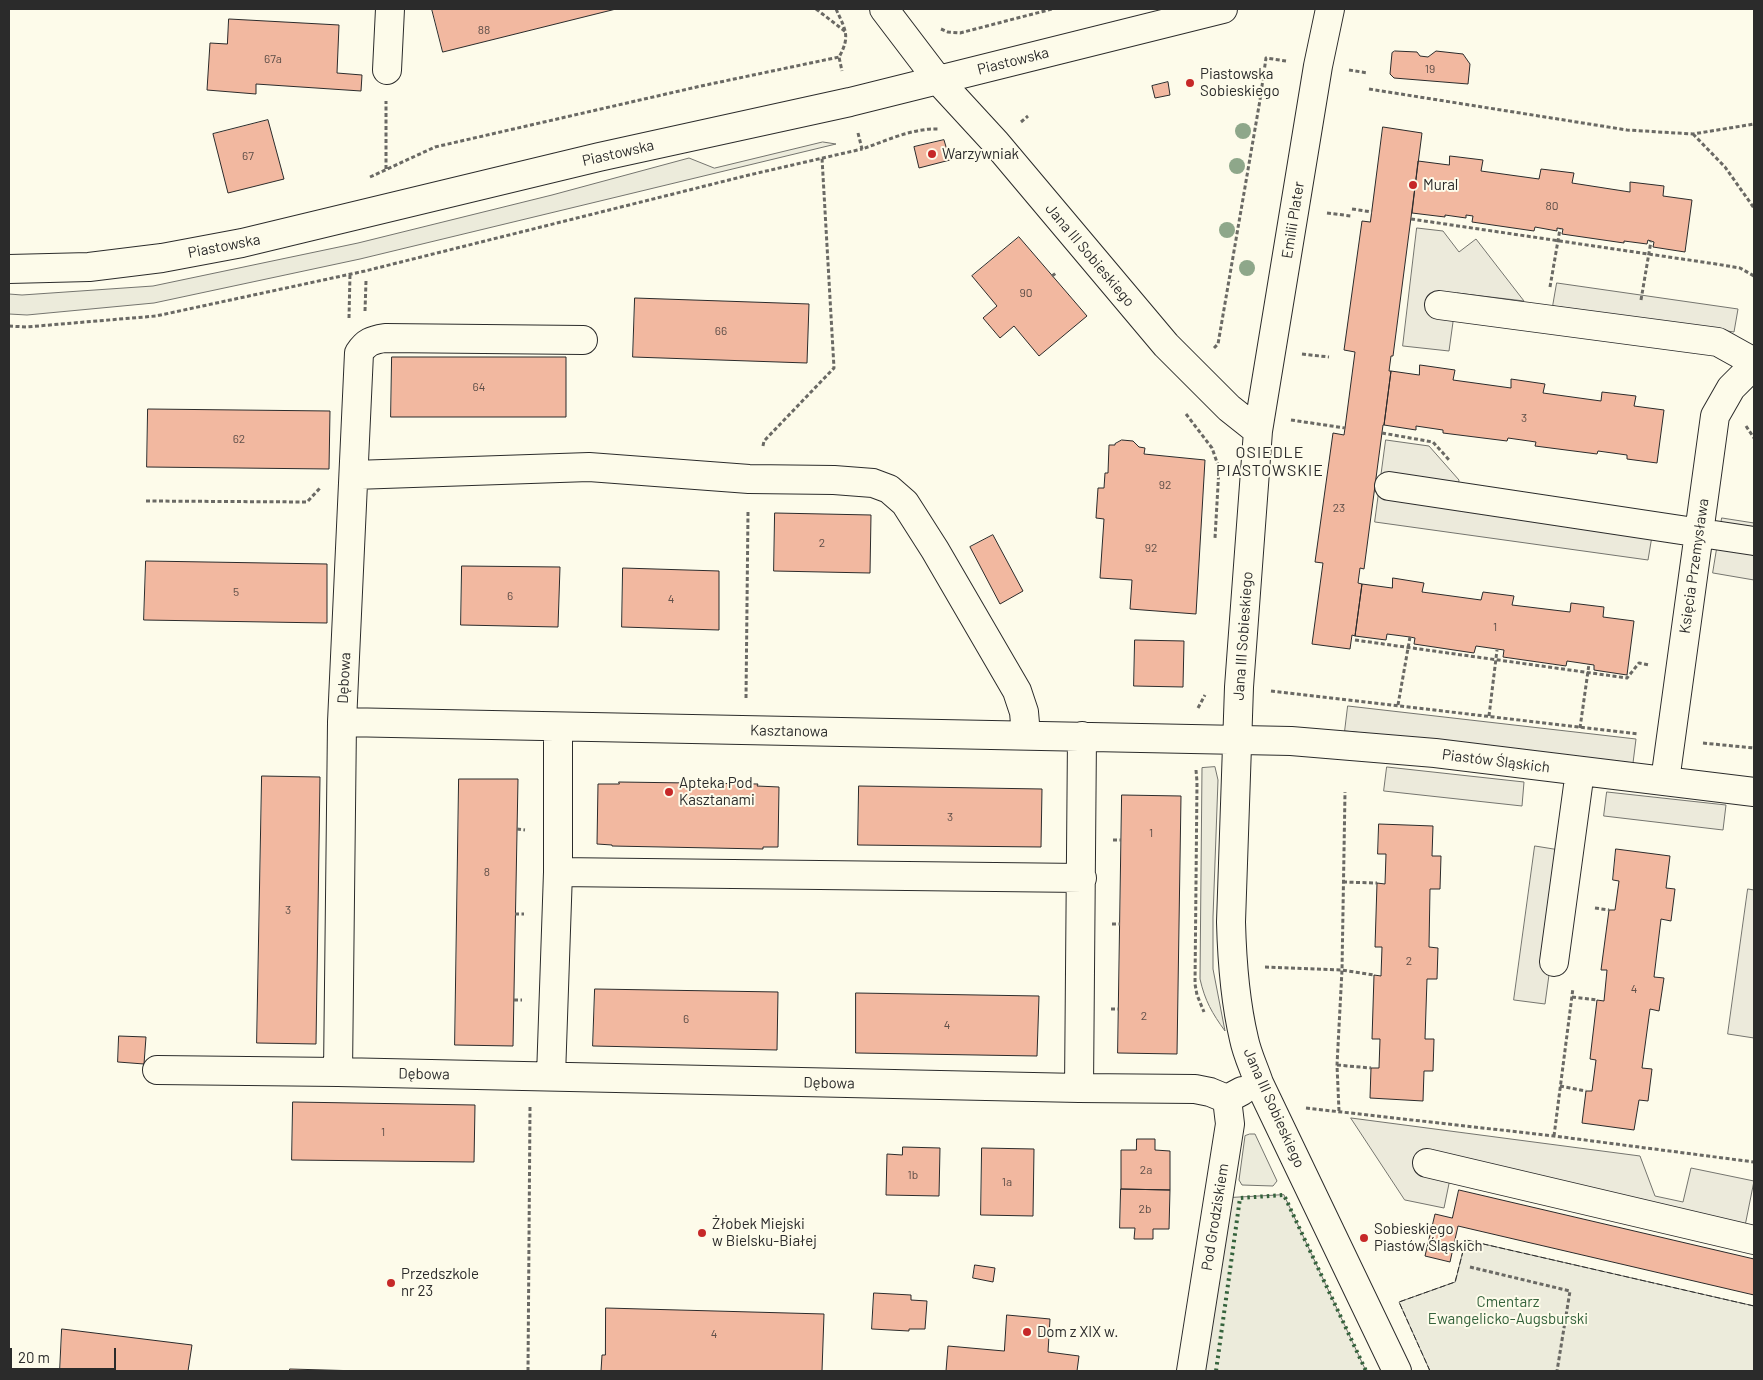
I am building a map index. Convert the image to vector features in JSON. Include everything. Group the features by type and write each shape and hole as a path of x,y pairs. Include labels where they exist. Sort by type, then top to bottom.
{"street":[{"path":"386,70 390,9"},
{"name":"Jana III Sobieskiego","path":"884,9 938,80 996,144 1166,345 1228,408 1258,431 1239,687 1231,922 1236,995 1244,1040 1241,1092 1398,1371"},
{"name":"Piastowska","path":"9,269 98,266 162,258 242,243 599,157 850,102 1223,9"},
{"name":"Emilii Plater","path":"1258,431 1318,66 1330,9"},
{"path":"1439,305 1718,342 1754,364"},
{"name":"Dębowa","path":"583,340 385,338 373,340 365,344 359,353 342,722 338,1072 1195,1089 1210,1092 1241,1092"},
{"name":"Księcia Przemysława","path":"1665,781 1715,416 1731,388 1754,364"},
{"path":"354,476 589,467 755,479 834,480 873,483 888,489 905,502 935,550 1017,691 1024,712 1026,735"},
{"path":"1389,486 1754,541"},
{"name":"Kasztanowa","path":"342,722 1237,739"},
{"path":"540,1076 558,872 558,727"},
{"path":"1079,1088 1082,736"},
{"name":"Piastów Śląskich","path":"1237,739 1291,741 1435,753 1754,792"},
{"path":"1554,962 1580,771"},
{"path":"558,872 1082,878"},
{"path":"157,1070 338,1072"},
{"name":"Pod Grodziskiem","path":"1191,1371 1230,1124 1241,1092"},
{"path":"1427,1163 1754,1240"}],"path":[{"path":"816,9 847,32"},
{"path":"836,9 847,32 845,46 839,58 862,149"},
{"path":"938,28 948,32 960,33 1052,9"},
{"path":"369,177 436,147 701,86 839,58"},
{"path":"1218,344 1266,58"},
{"path":"386,70 386,169"},
{"path":"1369,89 1627,130 1693,134 1754,124"},
{"path":"9,326 26,327 156,316 350,274 739,177 862,149 928,128 941,129"},
{"path":"1693,134 1725,167 1754,208"},
{"path":"745,730 755,479 764,441 834,368 822,158"},
{"path":"1352,209 1372,212"},
{"path":"1322,212 1351,216"},
{"path":"1412,218 1740,268 1754,276"},
{"path":"1544,318 1560,229"},
{"path":"1636,331 1651,241"},
{"path":"349,319 350,274"},
{"path":"366,281 366,318"},
{"path":"1297,353 1329,357"},
{"path":"1182,408 1212,448 1219,468 1214,548"},
{"path":"1286,419 1345,428"},
{"path":"1382,434 1432,442 1451,463"},
{"path":"146,501 307,502 327,482"},
{"path":"1398,706 1410,637"},
{"path":"1355,640 1627,678 1638,663 1652,666"},
{"path":"1489,716 1497,650"},
{"path":"1580,728 1589,664"},
{"path":"1268,690 1637,735 1644,732"},
{"path":"1205,694 1197,711 1191,738 1197,782 1195,984 1197,996 1208,1018"},
{"path":"1670,739 1754,748"},
{"path":"1340,1111 1337,1066 1342,970 1345,792"},
{"path":"1343,882 1377,883"},
{"path":"1256,967 1342,970 1374,975"},
{"path":"1572,997 1598,1000"},
{"path":"1337,1066 1371,1068"},
{"path":"528,1371 540,1076"},
{"path":"1560,1086 1586,1091"},
{"path":"1298,1107 1554,1136 1754,1162"},
{"path":"1470,1267 1570,1291 1557,1371"}],"green space":[{"path":"823,142 836,144 360,259 154,303 27,315 9,314 9,294 22,295 153,286 358,243 552,195 689,158 714,168"},
{"path":"1215,767 1218,780 1213,969 1225,1031 1204,994 1200,979 1202,768"},
{"path":"1255,1134 1277,1181 1273,1186 1242,1185 1239,1180 1245,1136"},
{"path":"1284,1195 1366,1371 1202,1371 1228,1198"},
{"name":"Cmentarz Ewangelicko-Augsburski","path":"1466,1240 1754,1306 1754,1371 1430,1371 1399,1302 1455,1282"}],"shaded area":[{"path":"1417,228 1443,231 1459,252 1476,239 1524,301 1457,293 1449,351 1403,346"},
{"path":"1557,283 1738,309 1734,332 1553,306"},
{"path":"1386,440 1429,446 1459,480 1455,508 1652,536 1648,560 1375,522"},
{"path":"1722,518 1754,523 1754,580 1713,573"},
{"path":"1348,706 1636,739 1633,763 1345,731"},
{"path":"1387,767 1524,782 1522,806 1384,791"},
{"path":"1607,792 1726,805 1723,830 1604,816"},
{"path":"1535,846 1566,851 1545,1004 1514,1000"},
{"path":"1748,889 1754,890 1754,1038 1728,1034"},
{"path":"1351,1118 1640,1156 1655,1196 1683,1202 1691,1168 1754,1181 1744,1231 1453,1164 1444,1208 1405,1200"}],"building":[{"path":"432,9 616,9 443,52"},
{"path":"229,19 339,25 337,73 362,75 361,91 256,84 256,94 207,90 210,43 227,44"},
{"path":"1395,51 1417,52 1420,56 1428,57 1436,51 1463,54 1470,64 1468,84 1394,78 1390,74 1392,53"},
{"path":"1168,82 1170,95 1155,98 1152,86"},
{"path":"268,120 284,179 228,193 213,134"},
{"path":"1383,127 1422,133 1364,569 1360,568 1358,583 1362,584 1355,636 1352,635 1350,649 1312,644 1323,563 1315,562 1333,433 1344,435 1355,352 1344,350 1362,221 1370,222"},
{"name":"Warzywniak","path":"944,140 950,160 919,168 914,147"},
{"path":"1450,156 1483,160 1481,171 1539,179 1541,169 1574,173 1572,183 1630,192 1630,182 1664,186 1663,196 1692,200 1685,252 1653,247 1654,242 1648,240 1647,244 1624,241 1624,243 1562,234 1563,229 1557,228 1557,231 1535,227 1534,231 1472,222 1473,216 1466,215 1466,218 1412,213 1418,161 1449,165"},
{"path":"1019,237 1087,316 1039,356 1014,326 1000,338 983,318 997,306 972,276"},
{"path":"635,298 809,304 807,363 633,357"},
{"path":"392,357 566,357 566,417 391,417"},
{"path":"1420,365 1455,370 1453,380 1511,388 1511,379 1545,384 1543,393 1601,401 1602,392 1636,396 1634,406 1664,410 1657,463 1627,459 1627,455 1598,451 1597,454 1535,446 1536,442 1508,438 1507,441 1443,433 1443,430 1416,426 1416,430 1384,425 1391,371 1419,375"},
{"path":"148,409 330,411 329,469 147,467"},
{"path":"1122,440 1133,441 1139,447 1145,448 1144,454 1205,460 1196,614 1130,609 1132,580 1100,578 1104,519 1096,518 1098,488 1104,488 1105,473 1108,473 1109,445 1115,445"},
{"path":"775,513 871,515 870,573 774,571"},
{"path":"993,535 1023,591 1000,604 970,547"},
{"path":"146,561 327,564 327,623 144,620"},
{"path":"462,566 560,567 558,627 461,625"},
{"path":"623,568 719,571 719,630 622,627"},
{"path":"1393,578 1424,583 1422,592 1481,600 1483,592 1514,596 1512,605 1570,612 1571,603 1604,607 1603,617 1634,621 1627,675 1594,670 1594,665 1567,661 1566,666 1503,657 1504,650 1476,646 1474,653 1414,644 1415,638 1410,637 1387,634 1386,640 1355,636 1362,584 1392,588"},
{"path":"1135,640 1184,641 1183,687 1134,686"},
{"path":"262,776 320,777 316,1044 257,1043"},
{"path":"459,779 518,779 513,1046 455,1045"},
{"path":"619,782 758,784 757,786 779,787 778,847 763,847 763,849 612,846 597,844 598,784 619,784"},
{"path":"859,786 1042,789 1041,847 858,845"},
{"path":"1122,795 1181,796 1177,1054 1118,1053"},
{"path":"1379,824 1433,826 1432,856 1441,856 1440,889 1430,889 1429,947 1438,948 1437,979 1427,979 1425,1039 1434,1039 1433,1071 1424,1071 1423,1101 1370,1098 1371,1068 1379,1068 1380,1039 1372,1039 1374,975 1381,976 1382,947 1375,947 1377,883 1385,884 1386,854 1378,854"},
{"path":"1616,849 1670,856 1666,888 1675,889 1671,921 1661,919 1654,977 1664,978 1659,1011 1650,1009 1642,1068 1652,1069 1648,1101 1639,1100 1634,1130 1582,1123 1586,1091 1592,1091 1596,1060 1590,1059 1597,1000 1604,1001 1607,970 1601,970 1609,910 1615,910 1619,881 1613,880"},
{"path":"595,989 778,992 777,1050 593,1046"},
{"path":"856,993 1039,996 1037,1056 856,1053"},
{"path":"119,1036 146,1037 144,1064 118,1062"},
{"path":"293,1102 475,1105 474,1162 292,1160"},
{"path":"1137,1139 1155,1139 1155,1150 1170,1151 1170,1190 1121,1189 1121,1150 1136,1150"},
{"path":"903,1147 940,1148 939,1196 886,1195 887,1154 902,1155"},
{"path":"982,1148 1034,1149 1033,1216 981,1215"},
{"path":"1121,1189 1170,1190 1169,1229 1153,1229 1153,1239 1134,1239 1135,1228 1120,1228"},
{"path":"1459,1190 1754,1259 1754,1295 1458,1226 1450,1262 1425,1256 1435,1214 1452,1218"},
{"path":"975,1265 995,1268 993,1282 973,1278"},
{"path":"874,1293 911,1295 911,1300 927,1301 925,1329 909,1329 909,1331 872,1329"},
{"path":"606,1308 824,1314 822,1371 601,1371 602,1355 605,1355"},
{"name":"Dom z XIX w.","path":"1007,1315 1050,1319 1048,1352 1079,1356 1077,1371 946,1371 948,1346 1004,1351"},
{"path":"62,1329 192,1345 188,1371 60,1371"},
{"path":"290,1369 361,1371 290,1371"}],"hedge":[{"path":"1216,1371 1240,1198 1284,1195 1366,1371"}],"fence":[{"path":"1430,1371 1399,1302 1455,1282 1466,1240 1754,1306"}],"place":[{"name":"Piastowska Sobieskiego","path":"1190,83"},
{"name":"Warzywniak","path":"932,154"},
{"name":"Mural","path":"1413,185"},
{"name":"Apteka Pod Kasztanami","path":"669,792"},
{"name":"Żłobek Miejski w Bielsku-Białej","path":"702,1233"},
{"name":"Sobieskiego Piastów Śląskich","path":"1364,1238"},
{"name":"Przedszkole nr 23","path":"391,1283"},
{"name":"Dom z XIX w.","path":"1027,1332"}],"district":[{"name":"OSIEDLE PIASTOWSKIE","path":"1270,462"}]}
